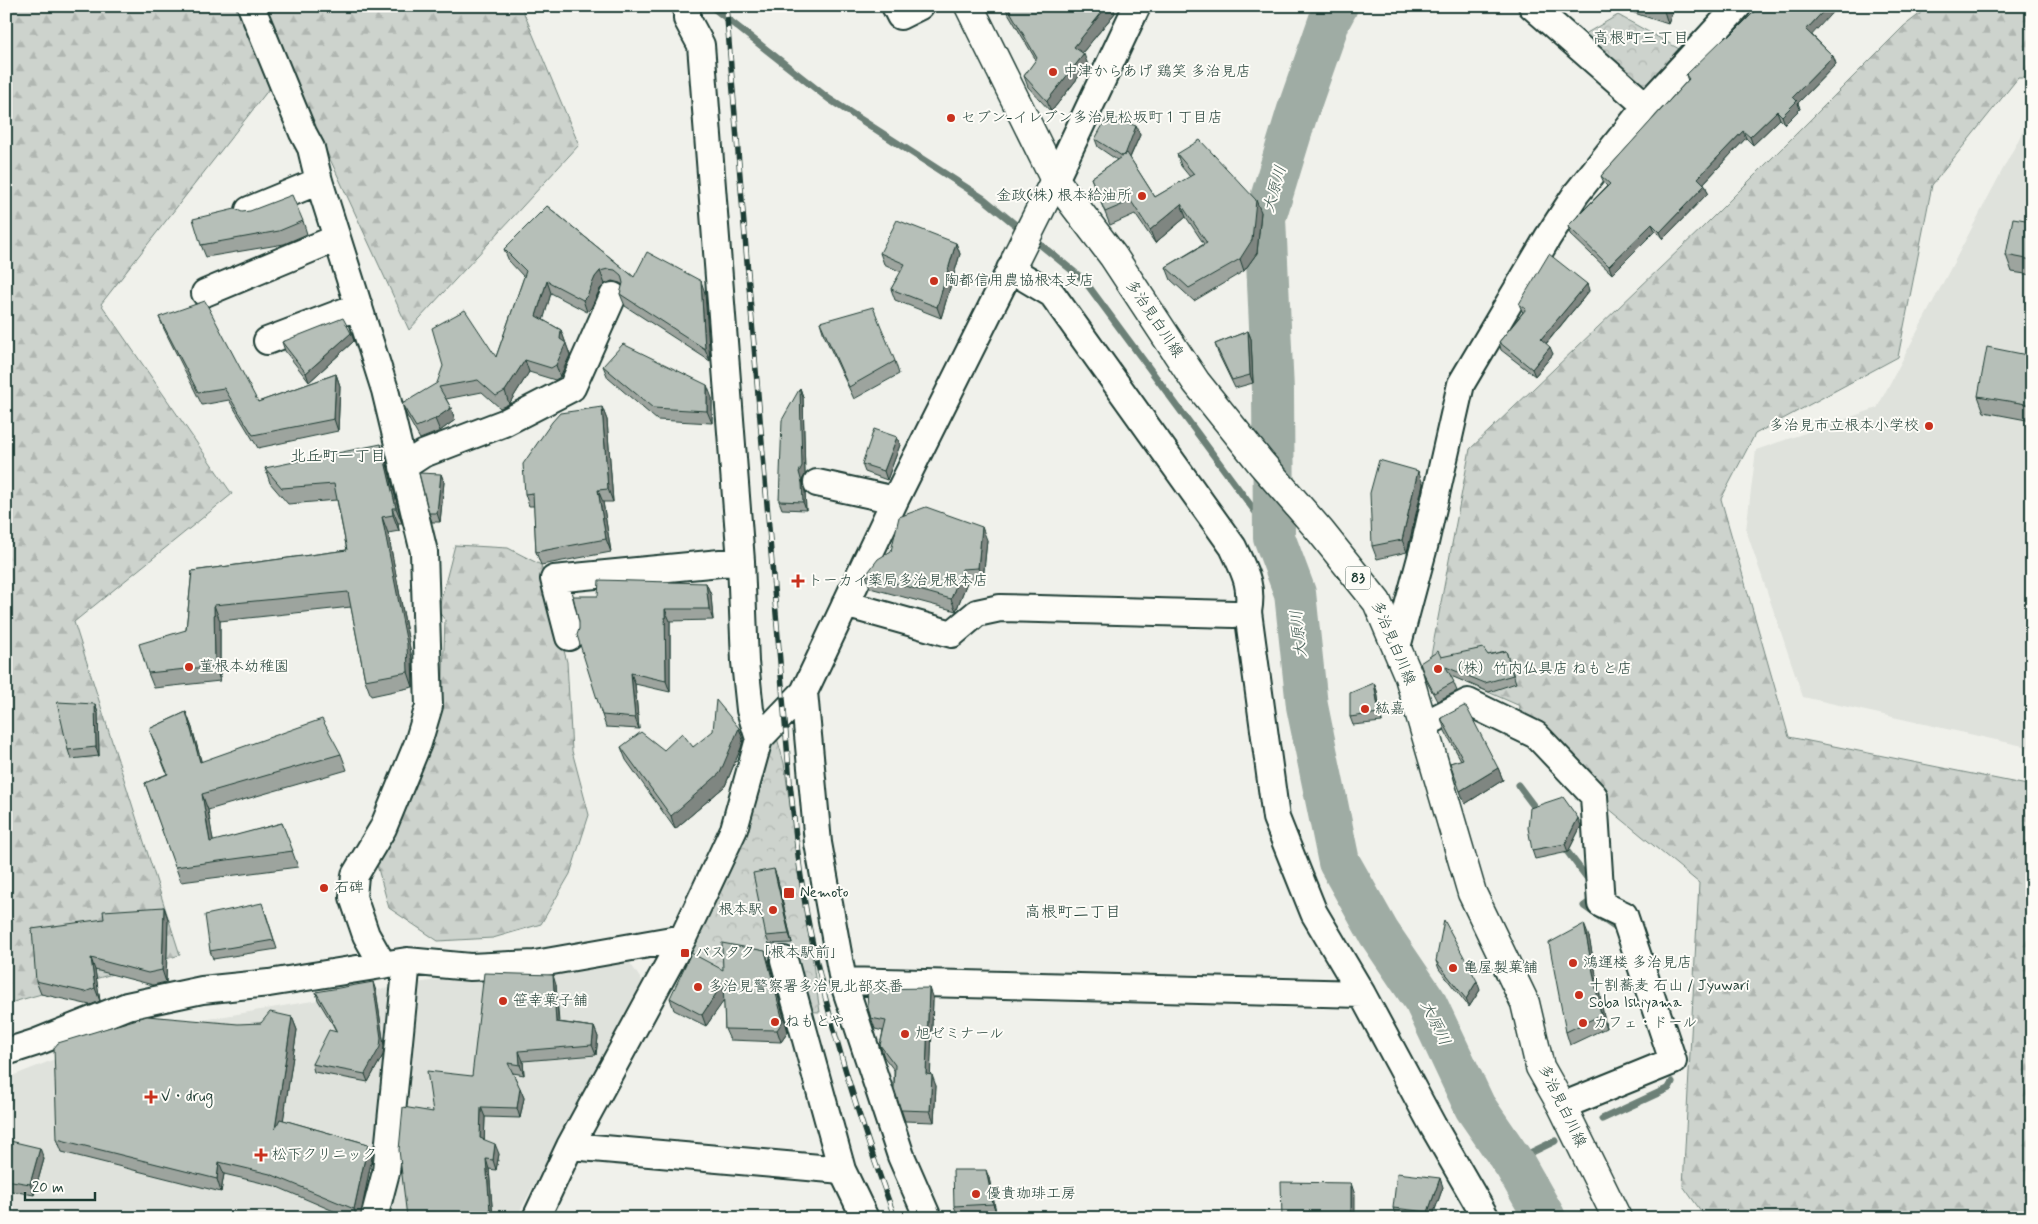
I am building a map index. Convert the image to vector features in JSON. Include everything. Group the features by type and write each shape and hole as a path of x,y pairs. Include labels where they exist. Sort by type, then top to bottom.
{"main road":[{"name":"多治見白川線","path":"968,6 1055,180 1113,256 1196,382 1377,602 1409,677 1472,893 1525,1003 1540,1067 1562,1106 1617,1218"},
{"path":"1013,263 1055,180"}],"street":[{"path":"252,6 310,148 385,390 424,552 429,706 418,743 383,828 355,876 353,898 366,935 395,963 386,1172 374,1218"},
{"path":"895,6 900,16 920,6"},
{"path":"1055,180 1137,6"},
{"path":"1532,6 1646,106"},
{"path":"1397,646 1425,543 1461,384 1548,237 1576,194 1646,106 1738,6"},
{"path":"684,10 701,45 741,561 746,672 750,710 759,739"},
{"path":"249,210 319,181"},
{"path":"205,293 337,238"},
{"path":"536,1218 570,1146 683,938 734,829 759,739 804,692 895,500 1013,263 1052,294 1233,547 1248,581 1250,598 1248,612 1268,771 1276,818 1314,913 1362,994 1433,1126 1486,1218"},
{"path":"403,467 423,454 504,423 572,388 612,296"},
{"path":"267,341 358,306"},
{"path":"816,483 895,500"},
{"path":"570,637 554,578 741,561"},
{"path":"845,604 952,634 977,613 1000,608 1234,614 1248,612"},
{"path":"804,692 818,843 843,981 901,1156 928,1218"},
{"path":"1423,725 1468,702 1536,735 1594,796 1601,904 1624,915 1673,1061 1562,1106"},
{"path":"6,1052 37,1042 127,1006 202,990 269,983 395,963 470,967 535,964 683,938"},
{"path":"784,960 842,1170 865,1218"},
{"path":"843,981 1362,994"},
{"path":"570,1146 842,1170"}],"shaded area":[{"name":"多治見市立根本小学校","path":"2032,114 2032,748 1803,697 1746,530 1756,450 1877,408"},
{"path":"626,957 644,984 516,1218 6,1218 6,1077 63,1056 91,1039 476,973"}],"green space":[{"path":"6,6 521,6 579,145 409,330 287,66 101,304 232,494 74,622 180,955 6,1004"},
{"path":"1930,6 2032,6 2032,78 2018,78 1932,185 1898,357 1755,434 1721,499 1789,737 2032,786 2032,1206 2015,1218 1706,1218 1683,1186 1699,883 1517,733 1520,706 1429,666 1470,449 1702,228 1904,26"},
{"path":"1618,15 1681,50 1642,95 1578,38"},
{"path":"455,545 508,548 541,565 567,662 572,751 589,815 570,874 541,924 493,938 438,941 389,908 377,865 429,745 442,702 445,620 438,611"},
{"path":"777,738 784,763 820,1012 793,1011 683,963 762,764"}],"building":[{"path":"1007,6 1107,6 1074,47 1084,54 1047,101 1024,76 1037,58"},
{"path":"1648,6 1666,6 1664,11"},
{"path":"1760,6 1828,6 1806,30 1833,56 1793,97 1797,101 1782,116 1777,111 1750,137 1743,131 1698,178 1705,185 1660,232 1652,224 1609,266 1568,226 1610,184 1601,176 1689,79 1686,75 1727,35 1729,37"},
{"path":"1108,116 1136,126 1125,155 1122,156 1095,139"},
{"path":"1200,140 1256,200 1252,240 1240,259 1189,288 1166,267 1207,243 1181,204 1150,230 1131,201 1105,212 1091,178 1127,153 1155,197 1194,174 1177,154"},
{"path":"292,195 303,221 279,231 201,245 193,219 235,209 242,212 250,211"},
{"path":"547,206 634,277 647,252 701,281 705,349 620,294 623,283 621,275 615,270 600,271 583,300 547,281 536,316 561,330 560,339 566,343 556,365 551,368 525,360 505,391 496,396 478,380 439,387 451,408 435,419 416,427 402,404 437,383 443,366 432,328 465,310 496,357 526,271 504,249"},
{"path":"2013,218 2032,221 2032,260 2006,255"},
{"path":"897,220 956,243 937,307 891,289 905,264 880,253"},
{"path":"1549,254 1587,284 1541,339 1550,347 1532,369 1499,342 1526,309 1519,304"},
{"path":"205,301 258,402 336,374 334,419 253,435 224,388 198,392 159,317"},
{"path":"873,307 895,361 849,387 820,322"},
{"path":"343,318 351,333 306,373 282,342"},
{"path":"1248,331 1250,375 1232,380 1215,344"},
{"path":"623,344 707,385 707,411 653,408 603,366"},
{"path":"1987,347 2032,356 2032,405 1978,396"},
{"path":"800,388 802,466 799,472 802,483 803,502 779,501 782,420"},
{"path":"602,407 608,489 598,490 606,539 536,552 533,493 525,494 523,464 560,413"},
{"path":"874,429 897,437 884,471 862,464"},
{"path":"381,444 396,508 392,508 393,515 382,517 407,644 408,672 365,680 348,592 214,605 215,666 148,673 139,644 186,630 192,571 347,550 334,484 282,488 265,468"},
{"path":"1379,460 1418,471 1402,540 1372,546 1370,493"},
{"path":"419,473 441,474 437,513 429,513"},
{"path":"926,507 982,527 978,568 962,569 951,599 866,575 878,559 891,551 899,517"},
{"path":"599,580 706,583 709,609 665,609 666,681 631,673 635,718 602,715 577,635 579,622 573,596 598,596"},
{"path":"1483,648 1488,655 1506,651 1513,675 1485,683 1446,667 1454,682 1434,693 1420,663 1438,651 1441,657"},
{"path":"1374,683 1379,713 1350,717 1350,693"},
{"path":"716,700 739,728 720,773 671,816 621,747 641,732 664,750 682,733 693,747 713,731"},
{"path":"57,702 95,704 96,747 68,750"},
{"path":"1464,706 1467,708 1498,768 1460,791 1450,763 1463,759 1441,718"},
{"path":"186,712 200,762 322,719 341,754 202,794 210,842 282,823 293,851 175,867 145,783 168,774 149,729"},
{"path":"1563,797 1578,818 1565,844 1532,850 1528,828 1530,808"},
{"name":"根本駅","path":"774,869 789,934 766,936 753,873"},
{"path":"262,903 274,940 210,951 205,915"},
{"path":"164,907 162,970 148,973 91,958 95,988 85,992 36,981 32,929 104,919 103,911"},
{"path":"1444,920 1477,981 1466,999 1436,961"},
{"path":"1584,924 1601,1015 1566,1032 1549,943"},
{"path":"722,943 765,951 783,1021 777,1030 725,1029 723,983 702,1015 670,998 691,953 723,970"},
{"path":"484,973 553,975 556,1022 594,1027 592,1045 519,1051 520,1065 508,1063 520,1088 517,1108 481,1107 480,1138 495,1144 493,1160 486,1159 490,1211 443,1214 443,1218 397,1218 407,1217 399,1150 403,1107 433,1112 427,1071 472,1076"},
{"path":"373,982 381,1038 380,1047 365,1074 312,1064 329,1030 337,1032 333,1021 316,992"},
{"path":"929,988 926,1074 932,1075 930,1111 901,1110 894,1088 895,1065 880,1045 886,1021 871,1018 868,1008 867,989"},
{"path":"270,1012 292,1017 275,1129 280,1119 368,1144 354,1209 270,1174 219,1162 217,1179 57,1139 54,1048 58,1043 147,1016 238,1024 261,1023"},
{"path":"6,1140 40,1148 30,1184 6,1180"},
{"path":"953,1170 986,1170 993,1204 954,1206"},
{"path":"1397,1173 1440,1178 1428,1212 1393,1208"},
{"path":"1281,1182 1351,1183 1351,1218 1282,1218"}],"waterway":[{"path":"711,6 829,99 984,199 1023,231"},
{"name":"大原川","path":"1337,6 1330,19 1297,113 1265,218 1273,391 1274,537 1295,593 1307,706 1339,862 1379,933 1425,1001 1475,1107 1515,1165 1545,1218"},
{"path":"1031,237 1084,280 1274,537"},
{"path":"1518,785 1539,813"},
{"path":"1563,846 1591,883"},
{"path":"1595,898 1584,906 1620,932"},
{"path":"1602,1119 1669,1088 1672,1082"},
{"path":"1515,1165 1528,1154 1555,1141"}],"railway":[{"path":"726,6 790,783 802,885 813,945 839,1049 895,1218"}],"place":[{"name":"中津からあげ 鶏笑 多治見店","path":"1053,72"},
{"name":"セブン-イレブン多治見松坂町１丁目店","path":"951,118"},
{"name":"金政(株) 根本給油所","path":"1142,196"},
{"name":"陶都信用農協根本支店","path":"934,281"},
{"name":"多治見市立根本小学校","path":"1929,426"},
{"name":"トーカイ薬局多治見根本店","path":"798,581"},
{"name":"菫根本幼稚園","path":"189,667"},
{"name":"（株）竹内仏具店 ねもと店","path":"1438,669"},
{"name":"紘嘉","path":"1365,709"},
{"name":"石碑","path":"324,888"},
{"name":"Nemoto","path":"789,893"},
{"name":"根本駅","path":"773,910"},
{"name":"バスタク「根本駅前」","path":"685,953"},
{"name":"鴻運楼 多治見店","path":"1573,963"},
{"name":"亀屋製菓舗","path":"1453,968"},
{"name":"多治見警察署多治見北部交番","path":"698,987"},
{"name":"十割蕎麦 石山 / Jyuwari Soba Ishiyama","path":"1579,995"},
{"name":"笹幸菓子舗","path":"503,1001"},
{"name":"ねもとや","path":"775,1022"},
{"name":"カフェ・ドール","path":"1583,1023"},
{"name":"旭ゼミナール","path":"905,1034"},
{"name":"V・drug","path":"151,1097"},
{"name":"松下クリニック","path":"261,1155"},
{"name":"優貴珈琲工房","path":"976,1194"}],"district":[{"name":"高根町三丁目","path":"1641,38"},
{"name":"北丘町一丁目","path":"338,456"},
{"name":"高根町二丁目","path":"1073,912"}]}
